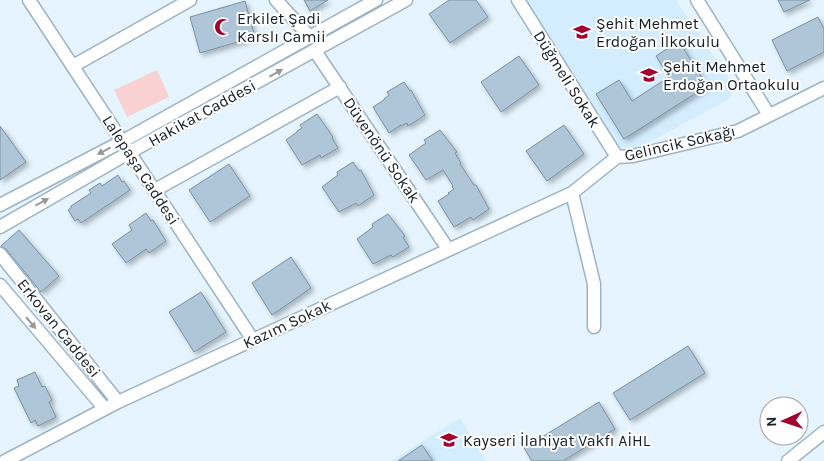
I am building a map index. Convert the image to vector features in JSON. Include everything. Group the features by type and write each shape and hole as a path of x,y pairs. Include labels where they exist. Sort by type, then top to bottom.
{"street":[{"name":"Lalepaşa Caddesi","path":"29,0 253,340"},
{"path":"73,66 190,0"},
{"path":"276,0 309,36"},
{"name":"Hakikat Caddesi","path":"0,205 123,141 376,0"},
{"name":"Hakikat Caddesi","path":"0,227 130,152 406,0"},
{"name":"Düğmeli Sokak","path":"518,0 617,158"},
{"path":"697,0 769,115"},
{"name":"Düvenönü Sokak","path":"315,51 448,249"},
{"path":"155,190 340,87"},
{"name":"Gelincik Sokağı","path":"617,158 633,156 738,131 824,88"},
{"name":"Kazım Sokak","path":"6,461 118,402 572,193 617,158"},
{"path":"572,193 594,284 594,327"},
{"name":"Erkovan Caddesi","path":"0,254 118,402"},
{"name":"Erkovan Caddesi","path":"0,285 105,409"},
{"path":"788,461 824,432"}],"shaded area":[{"name":"Şehit Mehmet Erdoğan Ortaokulu","path":"526,0 676,0 733,85 731,98 637,149 618,147"},
{"path":"157,70 169,97 127,117 114,90"},
{"name":"Kayseri İlahiyat Vakfı AİHL","path":"460,418 486,461 391,461"}],"building":[{"path":"304,0 328,0 310,11"},
{"path":"449,0 476,0 488,17 450,43 429,14"},
{"path":"778,0 810,0 784,12"},
{"name":"Erkilet Şadi Karslı Camii","path":"245,1 255,37 200,53 190,17"},
{"path":"818,17 824,29 824,52 787,71 772,40"},
{"path":"679,41 707,86 624,139 596,94 619,80 632,101 669,77 656,56"},
{"path":"519,56 539,85 501,112 481,82"},
{"path":"404,82 411,90 425,115 408,126 407,123 401,125 389,133 373,107 389,95 387,92"},
{"path":"317,114 333,137 338,148 321,158 320,155 302,165 286,140 302,128 300,125"},
{"path":"564,125 584,154 547,181 526,151"},
{"path":"0,126 26,162 0,180"},
{"path":"440,130 457,152 455,153 460,164 474,185 476,185 489,209 473,220 471,217 454,227 438,201 454,189 443,170 426,180 409,155 426,143 424,140"},
{"path":"353,162 359,171 361,170 374,195 358,206 356,203 339,212 322,187 338,175 337,172"},
{"path":"229,164 250,196 210,222 189,190"},
{"path":"118,175 130,190 81,223 78,219 75,221 68,210 71,206 91,193 89,190 100,183 102,186"},
{"path":"146,213 151,221 153,220 166,241 149,253 146,249 126,263 112,244 132,230 129,225"},
{"path":"388,214 405,236 403,237 409,247 393,257 391,255 373,264 357,239 373,227 372,224"},
{"path":"19,230 59,276 41,292 6,249 1,246"},
{"path":"291,257 311,288 272,315 252,283"},
{"path":"201,292 226,332 194,352 169,312"},
{"path":"688,346 705,373 630,420 613,393"},
{"path":"35,372 42,387 45,386 52,400 49,402 56,417 38,426 35,420 31,423 14,388 19,386 17,380"},
{"path":"599,402 615,429 563,461 532,461 524,448"},
{"path":"422,445 433,461 398,461"}],"place":[{"name":"Erkilet Şadi Karslı Camii","path":"223,27"},
{"name":"Şehit Mehmet Erdoğan İlkokulu","path":"582,32"},
{"name":"Şehit Mehmet Erdoğan Ortaokulu","path":"649,75"},
{"name":"Kayseri İlahiyat Vakfı AİHL","path":"449,440"}]}
